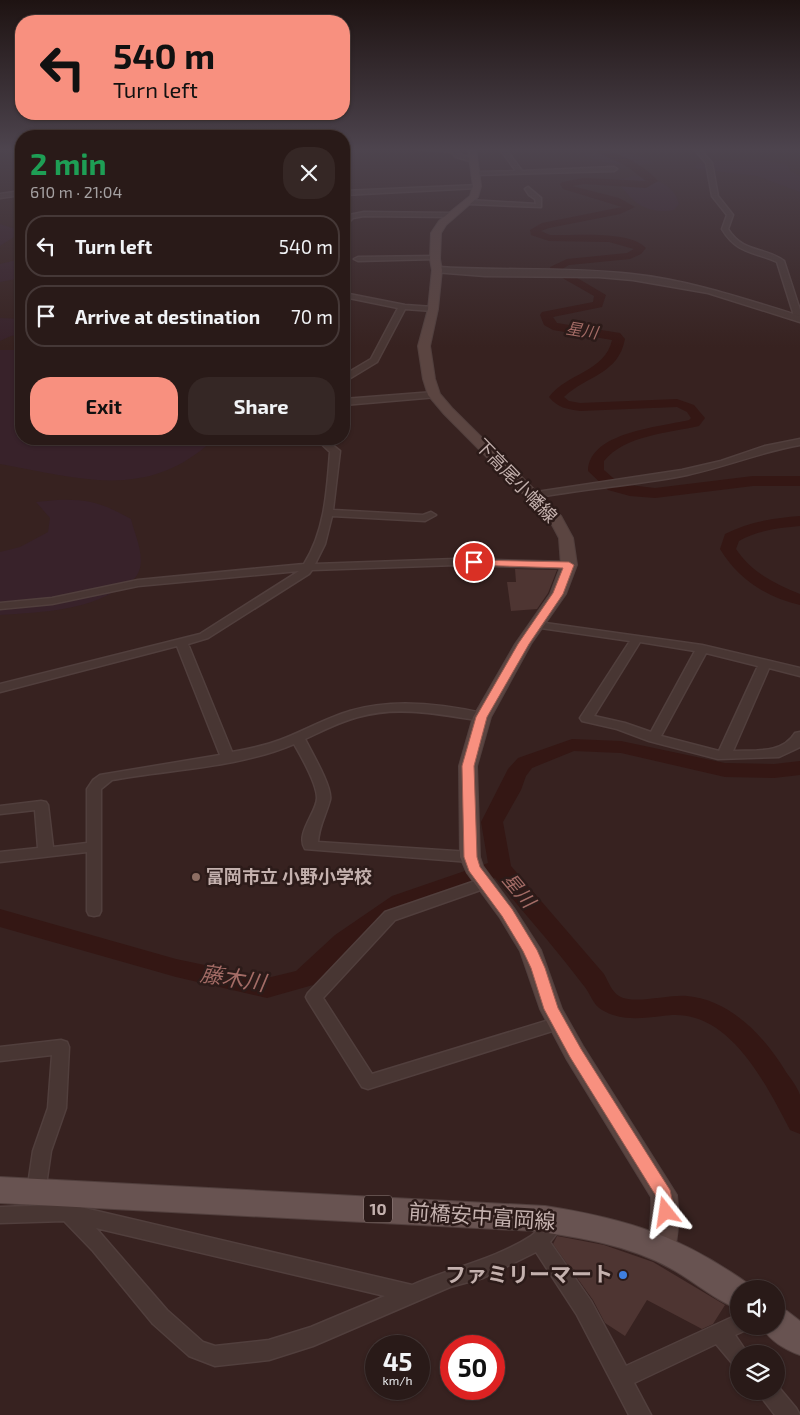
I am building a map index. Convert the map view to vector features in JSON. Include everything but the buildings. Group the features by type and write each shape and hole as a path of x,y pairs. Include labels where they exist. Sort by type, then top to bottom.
{"main road":[{"name":"下高尾小幡線","path":"450,215 442,222 436,233 433,309 424,346 428,379 434,395 478,442 534,495 556,519 566,538 569,565 558,594 523,644 482,717 468,766 478,871"},
{"path":"478,871 530,950 538,968 551,1009 575,1053 664,1195 666,1212 662,1249"},
{"name":"前橋安中富岡線","path":"0,1190 36,1192 72,1203 535,1218 548,1231 617,1232 662,1249 730,1288"},
{"path":"785,1329 800,1340"}],"street":[{"path":"730,215 725,229 745,250 780,261 799,319"},
{"path":"358,259 436,263 527,274 600,274 658,280 692,287 799,319"},
{"path":"350,296 402,307 433,309"},
{"path":"350,375 374,360 402,307"},
{"path":"350,402 434,395"},
{"path":"534,495 682,473 724,463 768,448 800,442"},
{"path":"0,688 204,636 305,572 329,513 335,451 328,445"},
{"path":"329,513 424,518 431,515"},
{"path":"0,606 52,600 138,583 308,567 456,562 569,565"},
{"path":"538,625 702,649 800,672"},
{"path":"637,638 586,718 621,726 654,738 724,755 779,754 796,744 800,736"},
{"path":"182,643 227,757"},
{"path":"654,738 702,649"},
{"path":"724,755 765,664"},
{"path":"94,911 94,789 101,780 111,776 271,748 298,739 334,720 362,711 390,706 418,707 482,717"},
{"path":"298,739 315,770 324,798 312,828 310,846 478,871"},
{"path":"0,810 41,805 46,852"},
{"path":"0,857 94,847"},
{"path":"478,871 390,916 314,997 368,1082 559,1023"},
{"path":"0,1054 61,1047 57,1108 42,1151 36,1192"},
{"path":"72,1203 100,1245 160,1317 196,1349 215,1356 278,1347 313,1336 412,1294 448,1280 476,1272 548,1231 584,1308 640,1415"},
{"path":"0,1215 47,1212 72,1203 412,1294"},
{"path":"621,1379 730,1327"},
{"path":"719,1332 730,1345"},
{"path":"776,1400 789,1415"}],"shaded area":[{"path":"0,224 15,229 15,236 0,246"},
{"path":"15,260 15,279 0,282 0,264"},
{"path":"0,318 15,319 15,336 0,341"},
{"path":"0,350 15,350 15,445 206,445 189,459 164,471 138,478 112,480 85,479 0,464"},
{"path":"78,500 95,503 131,519 141,555 140,569 133,579 114,592 99,599 50,611 0,615 0,552 20,547 48,532 50,518 36,502"}],"waterway":[{"name":"星川","path":"599,215 546,225 535,230 535,233 549,238 609,239 640,248 630,256 567,262 556,267 556,270 600,295 598,304 546,315 548,322 553,326 615,336 619,339 611,359 556,397 565,405 580,407 677,403 689,408 698,418 694,423 641,435 614,445 597,460 596,471 614,487 630,491 655,493 753,481 800,481"},
{"name":"星川","path":"800,521 773,524 747,530 731,538 728,549 742,569 750,576 768,587 800,600"},
{"name":"星川","path":"800,768 774,771 725,770 621,747 572,745 525,763 516,774 510,790 492,822 500,868 595,981 610,1003 632,1009 672,1005 699,1007 727,1022 753,1046 764,1060 800,1122"},
{"name":"藤木川","path":"0,918 176,968 267,988 304,978 344,941 400,902 496,869"}],"place":[{"name":"富岡市立 小野小学校","path":"196,877"},
{"name":"ファミリーマート","path":"623,1275"}],"route":[{"path":"474,562 569,565 558,594 523,644 482,717 468,766 470,857 474,868 507,913 530,950 538,968 551,1009 575,1053 664,1195 666,1212"}]}
